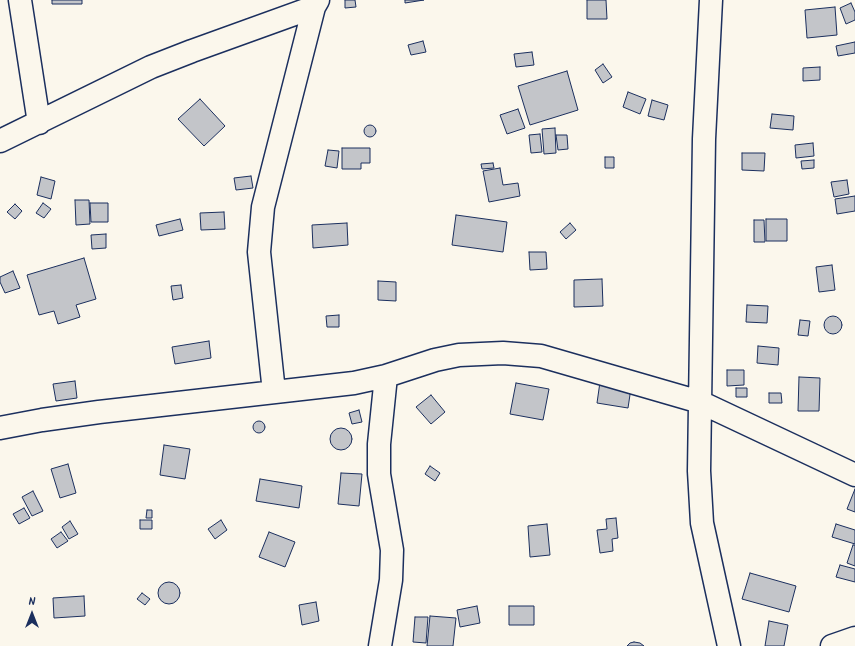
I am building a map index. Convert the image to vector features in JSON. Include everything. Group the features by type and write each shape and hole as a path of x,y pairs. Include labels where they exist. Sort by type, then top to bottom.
{"street":[{"path":"20,0 38,123"},
{"path":"711,0 704,139 699,471 702,523 729,646"},
{"path":"0,141 151,68 316,4"},
{"path":"274,392 259,252 263,206 316,4"},
{"path":"0,428 99,412 354,383 386,376 434,360 459,355 503,353 541,356 700,402 855,475"},
{"path":"380,646 391,580 392,550 379,474 378,444 386,376"},
{"path":"832,646 855,638"}],"building":[{"path":"52,0 82,0 82,4 52,4"},
{"path":"345,0 355,0 356,7 345,8"},
{"path":"405,0 424,0 405,3"},
{"path":"587,0 606,0 607,19 587,19"},
{"path":"851,3 855,12 855,20 846,24 840,8"},
{"path":"835,7 837,35 807,38 805,10"},
{"path":"423,41 426,52 411,55 408,45"},
{"path":"855,42 855,53 838,56 836,46"},
{"path":"532,52 534,65 516,67 514,54"},
{"path":"603,64 612,77 603,83 595,70"},
{"path":"820,67 820,80 803,81 803,68"},
{"path":"567,71 578,110 530,125 518,86"},
{"path":"628,92 646,99 640,114 623,107"},
{"path":"200,99 225,126 204,146 178,119"},
{"path":"652,100 668,105 664,120 648,116"},
{"path":"518,109 525,128 507,134 500,115"},
{"path":"772,114 794,116 793,130 770,128"},
{"path":"368,125 372,125 376,131 372,137 368,137 364,133 364,129"},
{"path":"555,128 556,153 544,154 542,129"},
{"path":"540,134 542,152 531,153 529,135"},
{"path":"556,135 567,135 568,149 558,150"},
{"path":"813,143 814,156 796,158 795,145"},
{"path":"342,148 370,148 370,163 361,163 361,169 342,169"},
{"path":"328,150 339,151 337,168 325,166"},
{"path":"742,153 765,153 764,171 742,170"},
{"path":"605,157 614,157 614,168 605,168"},
{"path":"814,160 814,168 802,169 801,161"},
{"path":"493,163 494,168 482,169 481,164"},
{"path":"500,168 503,185 518,183 520,196 489,202 483,171"},
{"path":"251,176 253,188 236,190 234,178"},
{"path":"41,177 55,181 51,199 37,195"},
{"path":"847,180 849,194 834,197 831,182"},
{"path":"855,196 855,211 837,214 835,199"},
{"path":"75,200 89,200 90,224 76,225"},
{"path":"43,203 51,209 44,218 36,213"},
{"path":"90,203 108,203 108,222 91,222"},
{"path":"15,204 22,211 15,219 7,212"},
{"path":"224,212 225,229 201,230 200,213"},
{"path":"456,215 507,222 503,252 452,245"},
{"path":"180,219 183,230 159,236 156,225"},
{"path":"766,219 787,219 787,241 766,241"},
{"path":"754,220 764,220 765,242 754,242"},
{"path":"347,223 348,245 313,248 312,225"},
{"path":"570,223 576,230 566,239 560,232"},
{"path":"106,234 106,248 92,249 91,235"},
{"path":"529,252 546,252 547,269 530,270"},
{"path":"84,258 96,299 76,305 80,317 58,324 54,311 39,315 27,275"},
{"path":"832,265 835,290 819,292 816,267"},
{"path":"13,271 20,288 5,293 0,282 0,277"},
{"path":"602,279 603,306 574,307 574,280"},
{"path":"378,281 396,282 396,301 378,300"},
{"path":"181,285 183,298 173,300 171,286"},
{"path":"747,305 768,306 767,323 746,322"},
{"path":"339,315 339,327 327,327 326,316"},
{"path":"829,316 837,316 842,321 840,332 837,334 829,334 824,329 824,321"},
{"path":"800,320 810,321 808,336 798,335"},
{"path":"209,341 211,358 175,364 172,347"},
{"path":"758,346 779,348 778,365 757,363"},
{"path":"727,370 744,370 744,385 727,386"},
{"path":"799,377 820,378 819,411 798,411"},
{"path":"75,381 77,398 56,401 53,384"},
{"path":"600,382 631,388 628,408 597,403"},
{"path":"516,383 549,389 543,420 510,414"},
{"path":"736,388 747,388 747,397 736,397"},
{"path":"769,393 781,393 782,403 769,403"},
{"path":"431,395 445,412 431,424 416,407"},
{"path":"359,410 362,422 352,424 349,413"},
{"path":"261,421 264,422 264,432 257,433 254,432 253,425 254,422"},
{"path":"341,428 349,431 352,439 349,447 341,450 333,447 330,439 333,431"},
{"path":"164,445 190,449 185,479 160,475"},
{"path":"68,464 76,493 60,498 51,469"},
{"path":"430,466 440,473 435,481 425,474"},
{"path":"341,473 362,474 359,506 338,504"},
{"path":"260,479 302,486 299,508 256,501"},
{"path":"855,489 855,512 847,509"},
{"path":"33,491 43,511 32,516 22,497"},
{"path":"24,508 30,518 19,524 13,514"},
{"path":"147,510 152,510 152,518 146,518"},
{"path":"616,518 618,538 612,539 613,551 600,553 597,530 607,529 606,519"},
{"path":"140,520 152,520 152,529 140,529"},
{"path":"221,520 227,530 215,539 208,529"},
{"path":"70,521 78,534 69,539 62,527"},
{"path":"547,524 550,555 530,557 528,526"},
{"path":"836,524 855,530 855,544 832,537"},
{"path":"61,532 68,541 57,548 51,539"},
{"path":"269,532 295,542 285,567 259,557"},
{"path":"853,545 855,545 855,566 847,563"},
{"path":"840,565 855,569 855,582 836,577"},
{"path":"750,573 796,586 789,612 742,599"},
{"path":"169,582 173,583 179,589 179,597 173,603 169,604 165,603 159,597 158,593 159,589 165,583"},
{"path":"142,593 150,599 145,605 137,599"},
{"path":"84,596 85,616 54,618 53,598"},
{"path":"316,602 319,621 302,625 299,605"},
{"path":"477,606 480,623 460,627 457,610"},
{"path":"509,606 534,606 534,625 509,625"},
{"path":"430,616 456,618 453,646 427,646"},
{"path":"415,617 428,617 426,643 413,642"},
{"path":"769,621 788,625 784,646 765,646"},
{"path":"634,642 640,643 644,646 627,646"}]}
